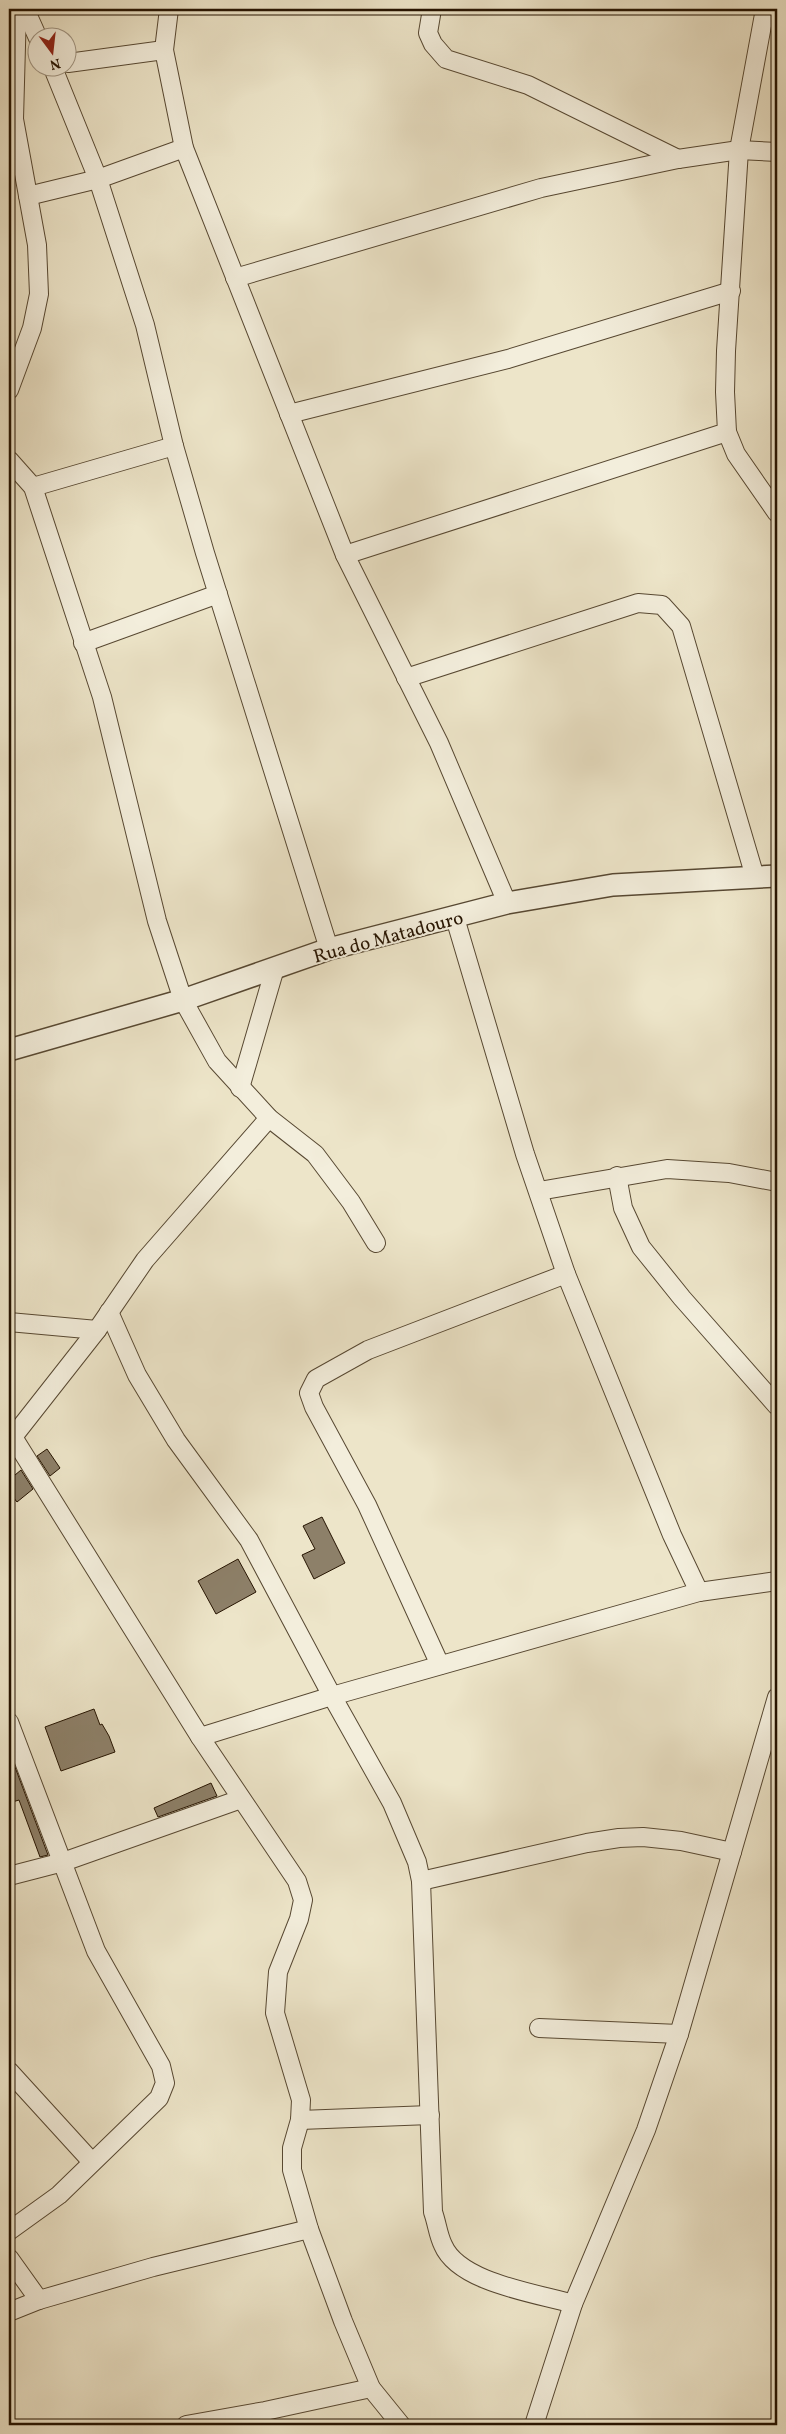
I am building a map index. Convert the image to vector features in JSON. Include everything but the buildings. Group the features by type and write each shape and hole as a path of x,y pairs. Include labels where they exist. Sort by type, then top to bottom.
{"street":[{"path":"9,390 32,328 39,294 37,245 12,119 17,9"},
{"path":"24,9 33,28"},
{"path":"169,9 164,50 184,148 345,554 439,743 507,904"},
{"path":"432,9 428,33 433,44 446,59 528,86 678,159"},
{"path":"765,9 739,150 725,392 727,432 736,454 777,513"},
{"path":"771,9 777,11"},
{"path":"78,63 164,50"},
{"path":"56,78 98,179 145,325 174,446 218,594 329,949"},
{"path":"28,196 98,179 184,148"},
{"path":"235,278 541,188 678,159 739,150 777,152"},
{"path":"289,414 508,359 731,290"},
{"path":"345,554 727,432"},
{"path":"33,487 174,446"},
{"path":"9,460 33,487 102,697 157,921 183,1000 217,1061 269,1118 316,1154 351,1202 376,1243"},
{"path":"83,643 218,594"},
{"path":"406,678 638,604 662,605 681,626 755,877"},
{"name":"Rua do Matadouro","path":"9,1050 183,1000 329,949 507,904 613,885 777,876"},
{"path":"455,918 525,1154 566,1274 672,1535 699,1592"},
{"path":"240,1088 275,968"},
{"path":"269,1118 145,1260 97,1330 11,1439 240,1799 272,1841 297,1881 303,1900 299,1919 278,1972 274,2013 301,2100 300,2120 292,2148 292,2170 309,2229 342,2321 371,2388 401,2425"},
{"path":"538,1191 617,1176 667,1169 729,1173 777,1182"},
{"path":"617,1176 623,1208 641,1248 682,1298 777,1406"},
{"path":"440,1665 367,1505 314,1407 309,1393 316,1379 368,1350 566,1274"},
{"path":"110,1312 137,1375 176,1440 249,1540 332,1696 392,1803 417,1862 421,1882 434,2212 443,2246 458,2266 484,2280 573,2304"},
{"path":"9,1322 97,1330"},
{"path":"200,1737 332,1696 699,1592 777,1581"},
{"path":"534,2425 573,2304 646,2130 679,2034 777,1697"},
{"path":"9,1722 96,1951 161,2066 165,2083 159,2098 59,2195 9,2231"},
{"path":"9,1876 63,1862 240,1799"},
{"path":"421,1882 587,1843 619,1838 643,1837 681,1841 732,1852"},
{"path":"539,2028 679,2034"},
{"path":"9,2070 92,2162"},
{"path":"300,2120 430,2115"},
{"path":"9,2312 39,2300 153,2267 309,2229"},
{"path":"9,2258 39,2300"},
{"path":"186,2425 266,2418 371,2388"}]}
